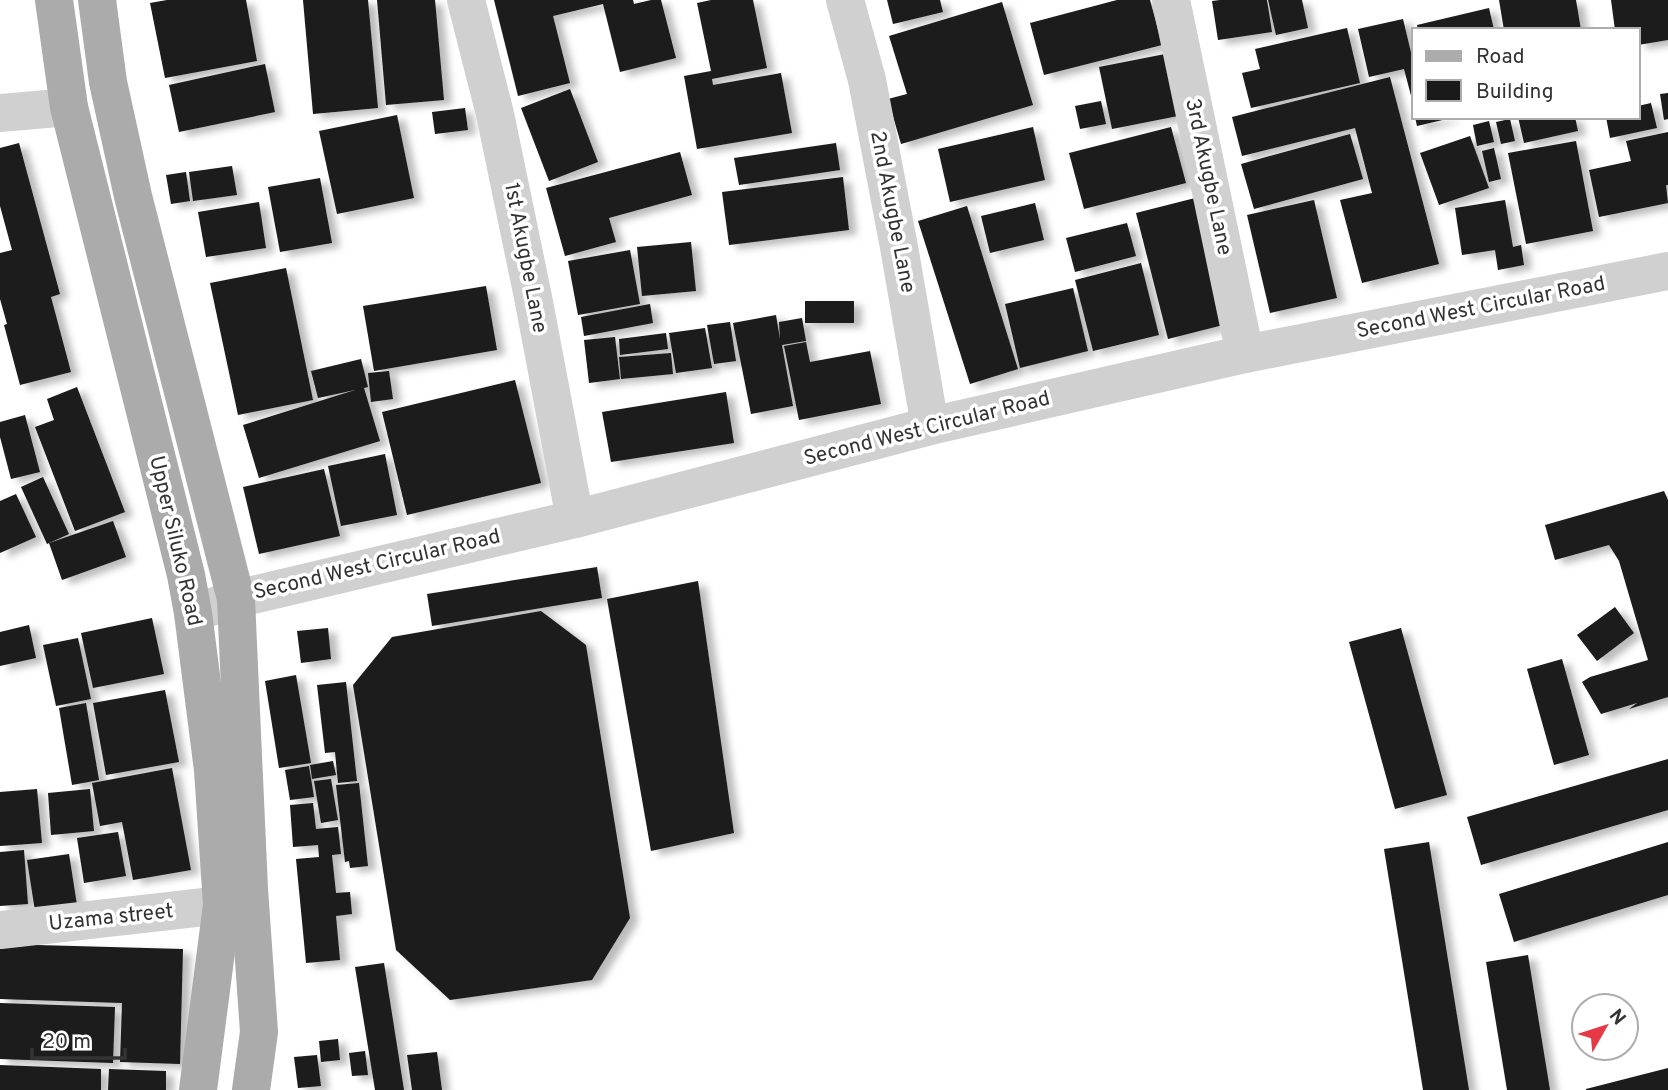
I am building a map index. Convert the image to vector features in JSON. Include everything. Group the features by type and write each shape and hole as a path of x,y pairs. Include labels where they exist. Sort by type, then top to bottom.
{"main road":[{"name":"Upper Siluko Road","path":"54,0 69,107 186,575 193,613 213,770 222,905 198,1090"},
{"name":"Upper Siluko Road","path":"97,0 108,82 133,196 236,599 248,877 259,1032 251,1090"}],"street":[{"name":"1st Akugbe Lane","path":"466,0 495,114 575,519"},
{"name":"2nd Akugbe Lane","path":"845,0 867,80 930,426"},
{"name":"3rd Akugbe Lane","path":"1171,0 1245,355"},
{"path":"0,113 69,107"},
{"name":"Second West Circular Road","path":"193,613 236,599 575,519 930,426 1245,355 1668,271"},
{"name":"Uzama street","path":"0,930 222,905"}],"building":[{"path":"167,0 246,0 257,61 165,78 150,3"},
{"path":"303,0 368,0 378,108 313,114"},
{"path":"377,0 435,0 444,100 386,105"},
{"path":"494,0 633,0 634,4 661,0 676,58 620,72 603,4 553,16 570,83 518,96"},
{"path":"711,0 753,0 767,68 712,79 713,85 781,73 792,133 697,149 684,76 711,71 697,3"},
{"path":"887,0 940,0 943,12 893,24"},
{"path":"1117,0 1150,0 1162,45 1044,75 1030,23"},
{"path":"1267,0 1272,32 1218,40 1212,1"},
{"path":"1268,0 1302,0 1308,28 1276,35"},
{"path":"1499,0 1576,0 1581,28 1504,28"},
{"path":"1611,0 1668,0 1668,40 1640,45 1640,28 1615,28"},
{"path":"1002,2 1033,105 901,144 888,99 907,94 889,36"},
{"path":"1489,8 1494,28 1418,28 1417,25"},
{"path":"1403,19 1412,57 1412,99 1404,69 1369,77 1358,29"},
{"path":"1347,28 1360,83 1251,108 1242,73 1260,69 1255,49"},
{"path":"1165,54 1178,116 1112,129 1099,67"},
{"path":"265,64 275,112 179,132 169,85"},
{"path":"1390,77 1439,264 1362,283 1340,200 1372,193 1355,128 1242,156 1232,117"},
{"path":"570,89 598,162 549,181 521,108"},
{"path":"1668,93 1668,119 1664,120 1660,94"},
{"path":"1101,101 1106,124 1080,129 1075,106"},
{"path":"1651,103 1657,128 1610,138 1606,119 1640,119 1640,106"},
{"path":"465,108 468,130 435,134 432,112"},
{"path":"397,115 414,198 337,214 319,131"},
{"path":"1415,119 1447,119 1417,126"},
{"path":"1510,119 1515,141 1501,144 1496,122"},
{"path":"1518,119 1575,119 1578,131 1524,143"},
{"path":"1489,121 1494,142 1477,146 1473,125"},
{"path":"1033,127 1045,180 950,202 938,149"},
{"path":"1171,127 1186,183 1084,209 1069,153"},
{"path":"1668,132 1668,203 1599,217 1589,170 1631,161 1626,141"},
{"path":"1350,134 1363,179 1254,209 1241,164"},
{"path":"1470,136 1489,188 1439,205 1420,153"},
{"path":"1576,141 1593,231 1526,244 1508,153"},
{"path":"19,143 60,294 51,297 71,372 20,385 0,299 0,253 12,250 0,206 0,148"},
{"path":"836,143 840,170 739,185 734,158"},
{"path":"1494,148 1501,179 1489,182 1482,151"},
{"path":"680,152 692,195 609,218 616,242 565,256 546,188"},
{"path":"232,166 237,195 193,201 189,172"},
{"path":"186,172 190,201 171,204 166,175"},
{"path":"843,177 849,230 729,245 722,192"},
{"path":"320,178 332,243 280,252 268,187"},
{"path":"1199,197 1231,323 1168,339 1136,213"},
{"path":"1314,200 1337,298 1270,313 1247,215"},
{"path":"1505,200 1513,247 1521,245 1524,265 1498,270 1495,250 1462,255 1455,208"},
{"path":"259,202 266,248 206,257 198,212"},
{"path":"1035,203 1044,240 990,253 981,216"},
{"path":"967,206 1018,369 970,384 918,221"},
{"path":"1127,223 1136,256 1075,272 1066,238"},
{"path":"691,242 696,291 642,296 637,247"},
{"path":"630,250 640,304 578,315 568,261"},
{"path":"1141,263 1159,335 1093,351 1075,280"},
{"path":"286,268 313,400 238,415 210,283"},
{"path":"486,286 497,350 374,371 363,306"},
{"path":"1073,288 1088,351 1020,368 1005,304"},
{"path":"805,301 854,301 854,323 805,323"},
{"path":"650,304 653,323 584,336 581,317"},
{"path":"776,315 780,339 779,322 802,318 806,341 782,345 793,406 751,414 733,323"},
{"path":"730,322 736,361 714,364 707,325"},
{"path":"705,328 712,368 676,373 669,333"},
{"path":"666,333 668,349 620,355 619,339"},
{"path":"615,337 620,379 589,383 584,340"},
{"path":"806,342 810,362 870,351 881,404 799,420 784,346"},
{"path":"671,353 673,374 621,379 619,357"},
{"path":"361,359 368,387 364,388 380,441 259,478 243,425 355,390 318,398 311,371"},
{"path":"389,371 393,399 371,402 368,373"},
{"path":"515,380 541,483 407,515 382,412"},
{"path":"77,387 125,512 75,531 35,427 54,420 47,399"},
{"path":"726,392 734,443 611,462 602,412"},
{"path":"25,415 40,472 11,479 0,437 0,422"},
{"path":"385,454 397,515 341,526 328,466"},
{"path":"324,469 340,536 259,554 243,487"},
{"path":"43,477 69,534 47,544 21,487"},
{"path":"1664,491 1668,500 1668,697 1601,714 1582,682 1590,677 1648,660 1619,561 1609,545 1555,560 1545,525"},
{"path":"16,494 36,537 0,553 0,501"},
{"path":"113,521 126,557 62,580 49,543"},
{"path":"597,567 602,598 432,626 427,594"},
{"path":"698,581 734,833 651,851 607,599"},
{"path":"1615,607 1634,633 1597,661 1577,635"},
{"path":"541,611 586,645 630,918 592,980 450,1000 396,950 353,685 392,637"},
{"path":"152,618 164,674 93,688 81,633"},
{"path":"29,625 36,658 0,666 0,632"},
{"path":"328,628 331,659 301,663 297,631"},
{"path":"1401,628 1447,795 1395,809 1349,642"},
{"path":"78,638 91,699 56,706 43,645"},
{"path":"1562,659 1589,755 1554,765 1527,669"},
{"path":"296,675 311,763 279,768 265,681"},
{"path":"346,682 357,781 338,783 335,752 325,753 317,685"},
{"path":"165,690 179,762 106,775 93,703"},
{"path":"86,703 99,780 72,785 59,708"},
{"path":"1668,759 1668,810 1481,865 1467,817"},
{"path":"333,761 336,775 312,779 310,765"},
{"path":"309,766 314,797 290,800 285,770"},
{"path":"172,768 191,870 133,880 122,822 100,826 92,783"},
{"path":"331,779 338,820 321,823 314,781"},
{"path":"359,783 368,866 350,868 349,861 345,862 336,785"},
{"path":"37,789 42,843 0,846 0,792"},
{"path":"90,789 94,831 51,835 48,793"},
{"path":"313,803 316,829 338,827 341,854 332,855 336,893 350,892 352,914 336,916 340,960 306,963 296,859 319,857 318,845 293,847 290,805"},
{"path":"118,832 126,876 84,883 77,838"},
{"path":"1429,842 1469,1090 1423,1090 1384,849"},
{"path":"1668,842 1668,895 1514,942 1499,894"},
{"path":"24,850 28,904 0,906 0,852"},
{"path":"69,854 77,905 35,911 27,860"},
{"path":"0,944 183,949 180,1064 120,1062 122,1003 0,999"},
{"path":"1528,955 1550,1090 1507,1090 1486,962"},
{"path":"384,963 404,1090 375,1090 355,967"},
{"path":"0,1003 115,1007 113,1063 0,1059"},
{"path":"338,1039 340,1060 321,1062 319,1041"},
{"path":"365,1051 368,1075 352,1076 349,1053"},
{"path":"437,1052 442,1090 412,1090 407,1055"},
{"path":"317,1055 321,1086 298,1088 294,1057"},
{"path":"0,1065 101,1069 101,1090 0,1090"},
{"path":"1668,1068 1668,1090 1586,1090 1586,1089"},
{"path":"109,1069 166,1071 166,1090 108,1090"}]}
